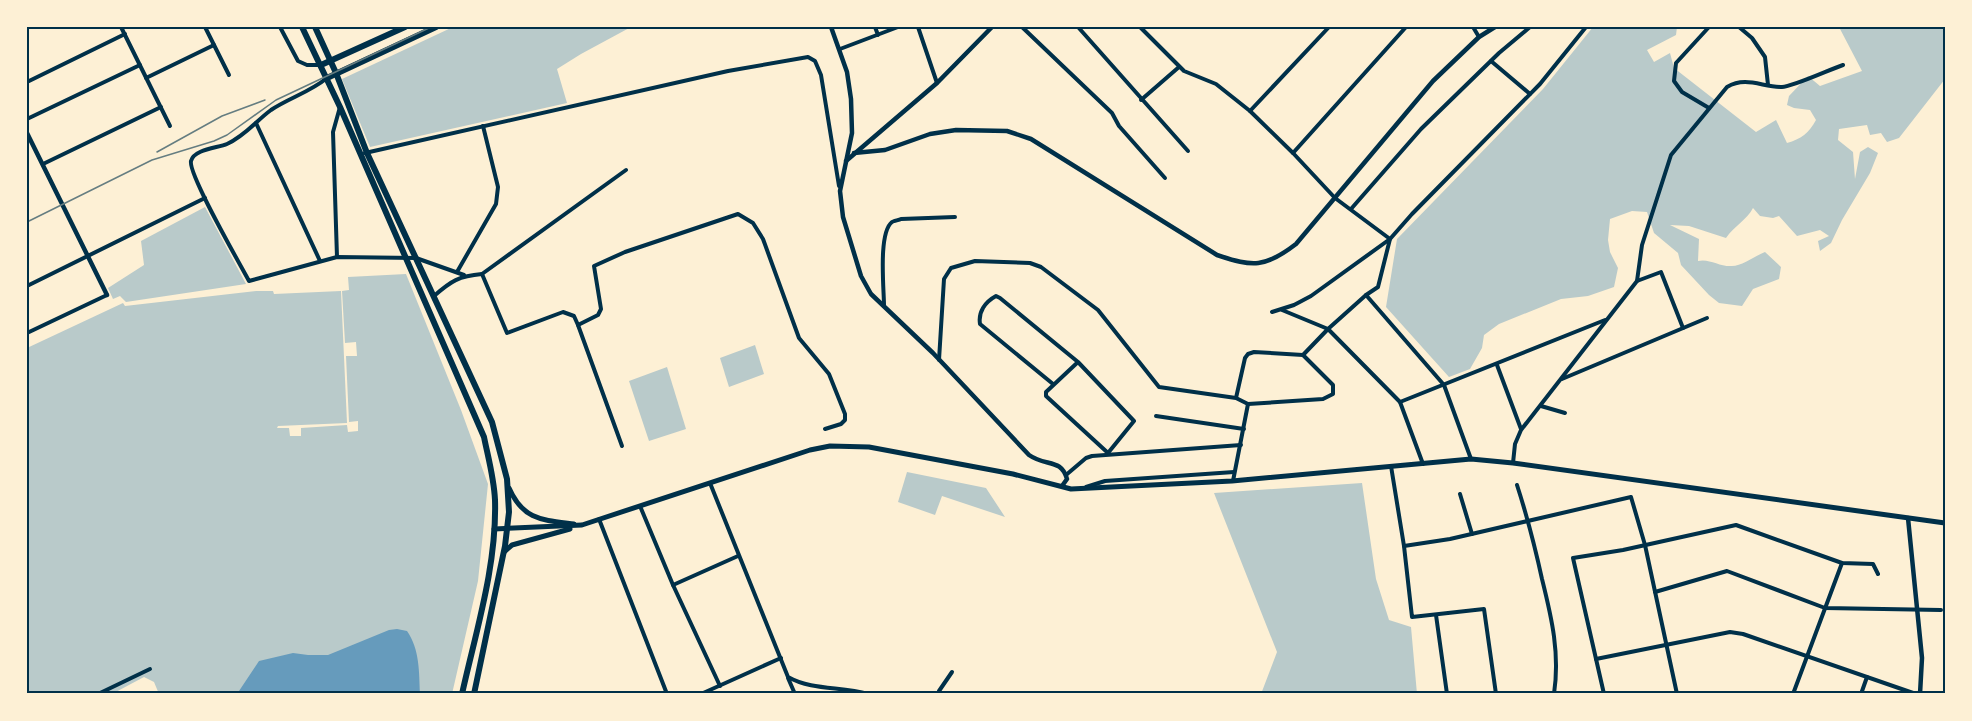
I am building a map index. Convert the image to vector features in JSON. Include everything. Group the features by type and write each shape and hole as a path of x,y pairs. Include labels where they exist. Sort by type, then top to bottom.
{"main road":[{"path":"302,27 340,106 358,152 484,437 495,500 494,529 487,581 462,694"},
{"path":"315,27 331,60 367,153 492,422 504,463 508,485 508,530 474,694"},
{"path":"321,64 405,27"},
{"path":"327,78 436,27"},
{"path":"504,552 512,545 582,525 810,450 830,446 869,447 974,466 1077,489 1232,481 1471,459 1945,523"},
{"path":"508,485 520,509 547,520 582,525"},
{"path":"494,529 582,525"}],"street":[{"path":"121,27 170,126"},
{"path":"205,27 229,75"},
{"path":"280,27 298,61 307,65 321,64"},
{"path":"831,27 847,72 851,99 852,133 840,191"},
{"path":"875,27 878,35"},
{"path":"840,50 898,27"},
{"path":"918,27 937,83"},
{"path":"846,161 937,83 992,27"},
{"path":"1022,27 1112,113 1119,126 1165,178"},
{"path":"1078,27 1188,151"},
{"path":"1140,27 1184,71 1216,84 1250,111 1335,198 1390,239"},
{"path":"1250,111 1329,27"},
{"path":"1293,153 1406,27"},
{"path":"1473,27 1479,37"},
{"path":"854,153 885,150 930,134 956,130 1007,131 1031,139 1217,255 1243,264 1257,264 1283,254 1303,236 1433,81 1479,37 1495,27"},
{"path":"1351,209 1421,129 1491,61 1530,27"},
{"path":"1272,312 1294,305 1311,296 1390,239 1530,94 1565,56 1586,27"},
{"path":"1709,27 1676,63 1674,81 1682,92 1709,108"},
{"path":"1739,27 1752,38 1765,57 1768,85"},
{"path":"27,82 125,34"},
{"path":"146,78 214,45"},
{"path":"358,152 367,153 728,71 808,57 815,61 821,75 843,217 861,276 871,294 939,360 1029,456 1039,462 1057,465 1064,469 1067,479 1062,486"},
{"path":"1491,61 1530,94"},
{"path":"27,119 140,64"},
{"path":"1513,463 1515,444 1521,430 1637,281 1642,245 1667,163 1679,143 1727,87 1736,82 1747,81 1783,87 1843,65"},
{"path":"1141,100 1179,67"},
{"path":"327,78 310,90 272,110 234,141 197,154 192,159 191,165 205,198 249,281 337,257 404,255 465,275 482,274 626,170"},
{"path":"337,257 333,132 340,106"},
{"path":"43,164 161,107"},
{"path":"256,123 320,261"},
{"path":"457,273 496,204 498,187 483,126"},
{"path":"27,133 107,295 27,333"},
{"path":"27,286 205,198"},
{"path":"578,325 598,315 602,309 594,266 625,252 738,214 753,223 763,239 799,338 830,374 845,414 845,420 841,424 825,429"},
{"path":"885,307 884,244 888,227 892,221 954,217"},
{"path":"1303,355 1328,329 1377,287 1390,239"},
{"path":"939,360 944,279 951,268 975,261 1030,263 1061,280 1098,310 1159,387 1236,398 1248,404 1323,399 1333,394 1333,385 1303,355 1248,354 1245,358 1236,398"},
{"path":"1637,281 1661,272 1683,328"},
{"path":"482,274 507,333 563,312 574,316 622,446"},
{"path":"434,297 449,282 465,275"},
{"path":"1366,295 1444,385 1471,459"},
{"path":"1053,384 980,324 981,310 991,299 996,296 1000,298 1078,362 1134,422 1107,454"},
{"path":"1281,309 1328,329 1400,402 1423,464"},
{"path":"1561,380 1707,318"},
{"path":"1400,402 1606,320"},
{"path":"1078,362 1046,392 1048,399 1107,454"},
{"path":"1497,365 1521,430"},
{"path":"1232,481 1248,404"},
{"path":"1540,406 1565,413"},
{"path":"1156,416 1244,429"},
{"path":"1066,475 1086,458 1107,454 1241,445"},
{"path":"1391,466 1404,546 1412,618 1484,609 1496,694"},
{"path":"1077,489 1105,482 1234,472"},
{"path":"711,483 795,694"},
{"path":"1517,485 1529,521 1555,633 1557,672 1554,694"},
{"path":"1460,494 1472,534"},
{"path":"1404,546 1472,534 1631,497 1645,545 1677,694"},
{"path":"640,506 673,585 720,686"},
{"path":"1596,659 1730,632 1743,634 1918,694 1922,658 1908,518"},
{"path":"599,519 667,694"},
{"path":"1604,694 1573,558 1736,525 1842,563 1874,564 1878,574"},
{"path":"673,585 739,556"},
{"path":"1793,694 1842,563"},
{"path":"1655,592 1727,571 1825,608 1941,610"},
{"path":"1436,615 1447,694"},
{"path":"701,694 780,658"},
{"path":"98,694 150,669"},
{"path":"939,694 952,672"},
{"path":"788,677 810,686 868,694"},
{"path":"1861,694 1867,677"}],"shaded area":[{"path":"453,27 631,27 557,69 567,103 370,147 342,79"},
{"path":"1593,27 1677,27 1676,35 1647,50 1654,62 1670,53 1674,68 1756,132 1776,120 1787,143 1804,135 1816,120 1810,110 1787,105 1789,96 1808,76 1820,86 1862,71 1839,27 1945,27 1945,79 1899,138 1887,142 1881,133 1870,135 1867,125 1839,129 1838,140 1853,152 1855,179 1860,152 1868,147 1878,153 1870,173 1831,243 1820,251 1818,241 1829,236 1820,230 1797,236 1779,216 1773,218 1760,216 1753,208 1726,238 1689,226 1670,225 1699,239 1698,261 1736,266 1765,252 1781,267 1779,279 1753,289 1742,306 1719,303 1709,295 1681,265 1678,253 1654,233 1647,212 1632,211 1610,219 1608,240 1610,252 1618,268 1614,287 1588,296 1561,299 1499,324 1484,335 1482,348 1470,369 1449,377 1386,307 1397,239 1543,89"},
{"path":"205,207 246,284 126,302 120,296 113,299 108,288 144,265 141,241"},
{"path":"406,274 488,484 478,581 452,694 159,694 154,682 144,677 112,694 27,694 27,348 123,303 125,306 256,291 273,291 274,294 341,291 347,423 278,426 277,428 289,428 290,436 301,436 301,428 347,425 348,432 358,431 358,421 349,422 346,356 357,356 356,342 345,343 342,291 349,290 348,277"},
{"path":"755,345 764,374 729,387 720,358"},
{"path":"667,367 686,429 649,441 629,381"},
{"path":"907,472 986,488 1005,517 942,496 935,515 898,502"},
{"path":"1362,483 1376,579 1389,620 1411,627 1417,694 1261,694 1277,652 1214,493"}],"water":[{"path":"389,630 407,631 414,646 418,661 420,694 237,694 259,661 293,653 328,655"}],"tram line":[{"path":"27,222 152,160 227,135 276,100 431,27"},
{"path":"157,152 222,116 265,100"}]}
